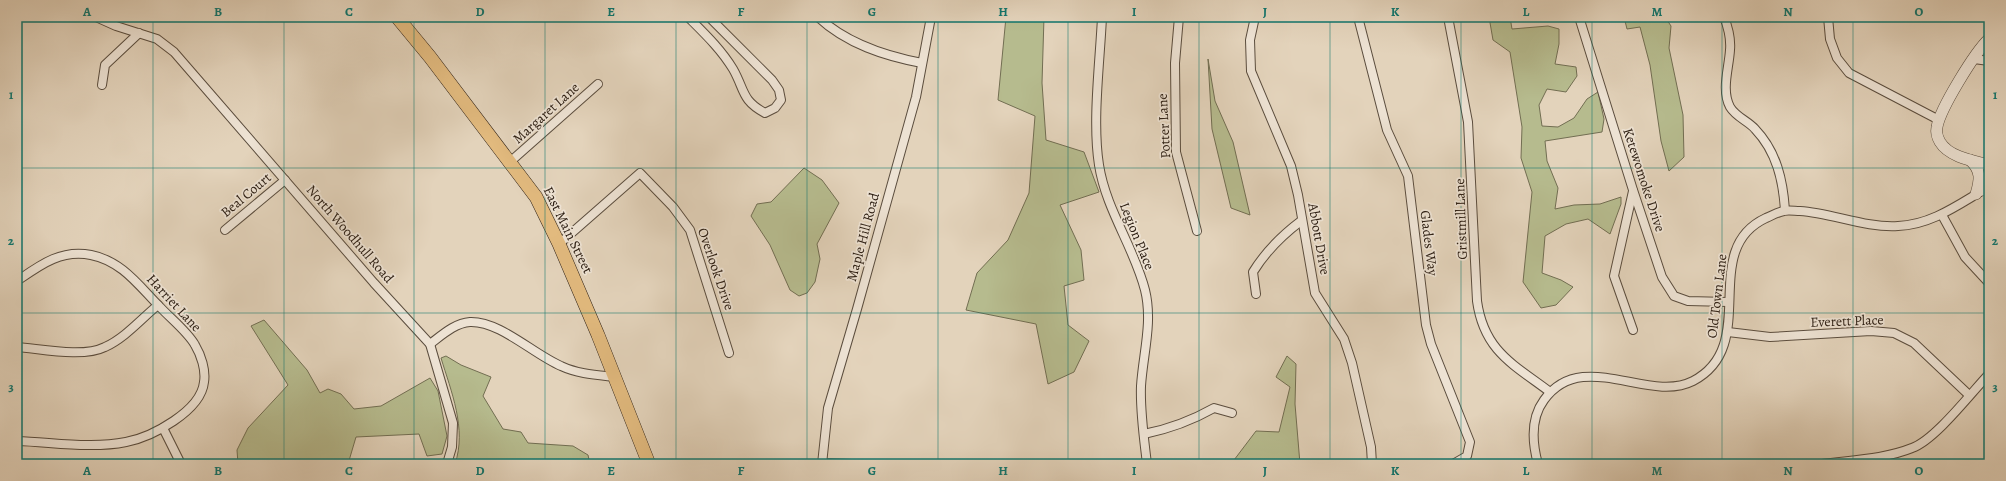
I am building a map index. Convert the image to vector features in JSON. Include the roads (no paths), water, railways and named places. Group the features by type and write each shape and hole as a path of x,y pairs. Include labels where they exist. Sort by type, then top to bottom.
{"main road":[{"name":"East Main Street","path":"397,17 511,161 536,197 559,244 615,377 649,464"}],"street":[{"name":"North Woodhull Road","path":"96,17 116,26 157,39 174,52 430,344"},
{"path":"688,17 713,41 733,69 744,95 752,106 765,113 775,108 781,100 779,90 772,80 708,17"},
{"path":"818,17 851,40 876,52 922,63"},
{"name":"Maple Hill Road","path":"822,464 828,408 858,309 916,97 930,17"},
{"name":"Legion Place","path":"1102,17 1097,122 1099,165 1118,225 1131,253 1145,290 1148,324 1140,413 1148,464"},
{"name":"Potter Lane","path":"1179,17 1175,63 1176,152 1197,231"},
{"name":"Abbott Drive","path":"1255,17 1250,40 1251,71 1291,166 1298,195 1301,221 1315,293 1344,339 1352,363 1371,447 1372,464"},
{"name":"Glades Way","path":"1358,17 1387,130 1408,176 1426,325 1431,344 1470,442 1467,456 1452,464"},
{"name":"Gristmill Lane","path":"1448,17 1468,122 1477,301 1481,321 1490,341 1505,358 1550,392"},
{"name":"Ketewomoke Drive","path":"1580,17 1633,190 1662,277 1674,296 1688,301 1728,302"},
{"path":"1724,17 1728,27 1730,48 1726,92 1730,107 1741,119 1755,128 1769,146 1778,170 1783,190 1785,210"},
{"path":"1828,17 1830,39 1837,58 1849,73 1939,120"},
{"path":"102,85 105,65 139,33"},
{"path":"1989,39 1974,59 1939,120 1937,136 1942,146 1956,155 1989,165"},
{"path":"1974,59 1989,61"},
{"name":"Margaret Lane","path":"511,161 598,84"},
{"path":"1970,160 1980,173 1980,181 1984,188"},
{"name":"Overlook Drive","path":"559,244 640,173 673,207 690,230 729,353"},
{"name":"Beal Court","path":"225,230 285,180"},
{"name":"Old Town Lane","path":"1538,464 1533,446 1534,425 1539,407 1550,392 1564,383 1579,378 1600,376 1647,385 1671,386 1692,381 1709,370 1722,353 1728,332 1728,302 1732,260 1738,244 1748,231 1764,219 1785,210 1810,212 1864,223 1898,226 1942,214 1984,188"},
{"path":"1633,190 1614,276 1633,330"},
{"path":"1942,214 1965,257 1989,283"},
{"path":"1256,294 1253,272 1263,256 1284,234 1301,221"},
{"name":"Harriet Lane","path":"17,281 45,261 67,254 91,255 114,263 138,283 194,343 202,360 204,383 196,400 182,416 164,428 126,442 100,445 17,440"},
{"path":"17,347 88,352 105,348 158,305"},
{"path":"447,464 452,446 453,423 430,344 454,326 470,322 489,325 539,356 562,367 586,374 615,377"},
{"name":"Everett Place","path":"1728,332 1770,337 1871,331 1894,333 1914,343 1969,395"},
{"path":"1822,464 1891,454 1913,448 1934,434 1989,374"},
{"path":"1144,434 1167,430 1194,419 1214,408 1232,413"},
{"path":"164,428 181,464"},
{"path":"822,464 852,464"}]}
